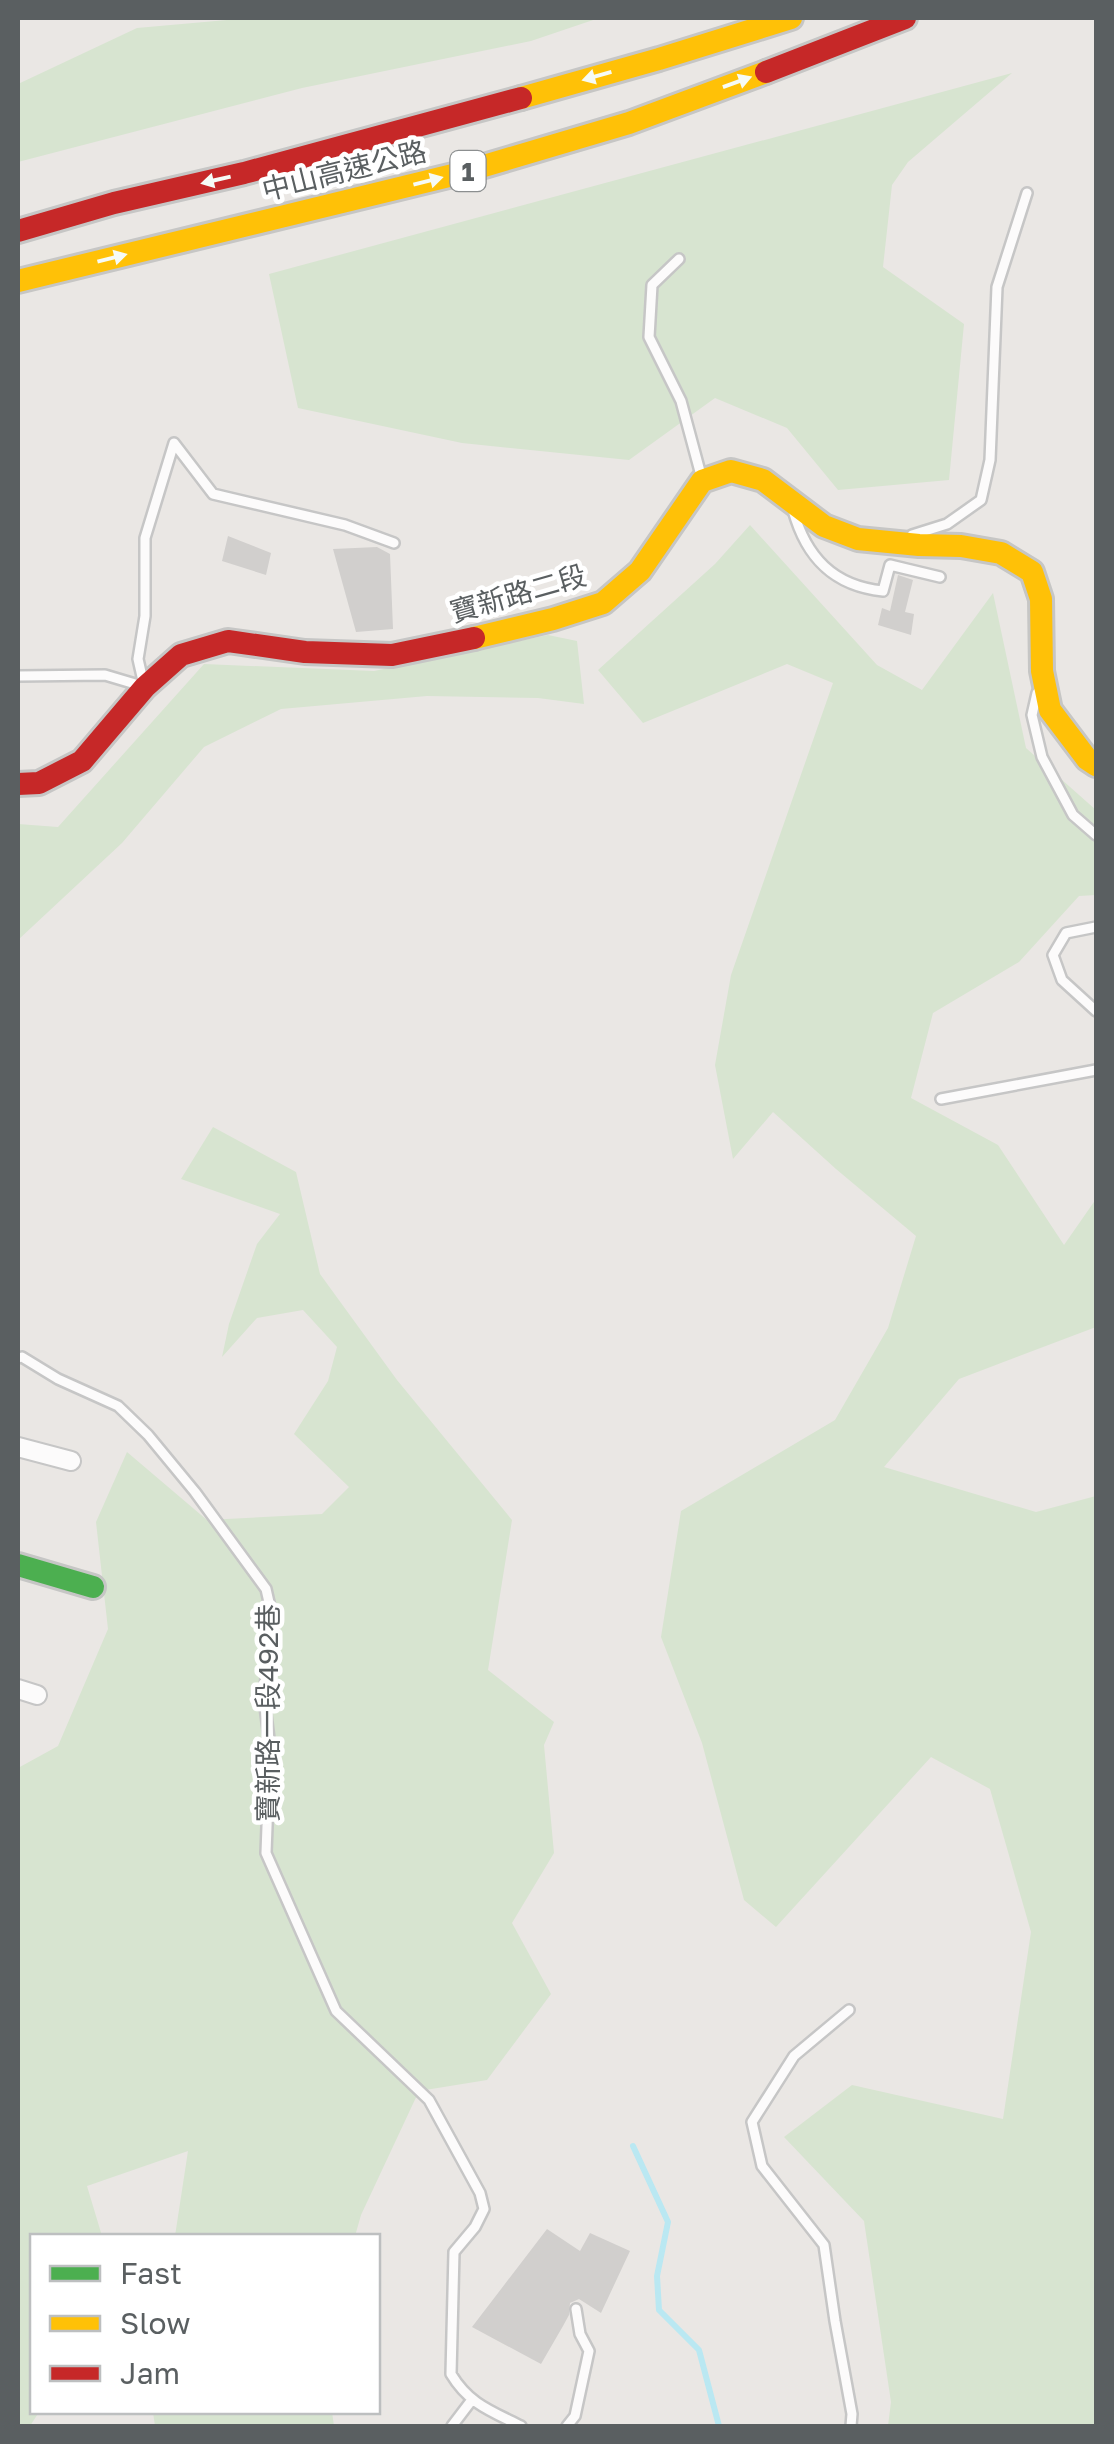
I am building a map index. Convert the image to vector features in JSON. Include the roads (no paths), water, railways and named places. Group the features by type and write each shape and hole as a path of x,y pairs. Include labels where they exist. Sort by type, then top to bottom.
{"main road":[{"name":"中山高速公路","path":"18,231 410,128 791,18"},
{"name":"中山高速公路","path":"18,281 457,174 667,109 905,18"},
{"path":"702,482 731,471 763,480 824,526 858,539 961,546 1001,553 1032,572 1042,599 1042,671 1050,710 1086,759 1096,766"},
{"name":"寶新路二段","path":"18,784 39,783 82,762 145,687 181,655 228,641 305,652 418,651 553,620 602,603 640,571 702,482"},
{"path":"18,1565 93,1587"}],"street":[{"path":"18,1447 70,1462"},
{"path":"18,1690 37,1695"}],"lane":[{"path":"890,542 947,524 982,500 990,460 998,287 1027,193"},
{"path":"679,259 652,285 649,337 681,401 702,482"},
{"path":"145,687 138,660 146,616 145,538 174,443 213,494 346,526 394,544"},
{"path":"791,503 800,534 814,558 853,584 883,592 890,565 940,577"},
{"path":"1042,671 1032,716 1042,757 1073,815 1096,834"},
{"path":"18,676 105,675 145,687"},
{"path":"1096,928 1066,933 1053,955 1062,980 1096,1010"},
{"path":"942,1099 1096,1070"},
{"name":"寶新路一段492巷","path":"18,1358 118,1406 148,1435 266,1589 271,1627 264,1698 270,1746 266,1853 336,2011 429,2100 480,2192 484,2210 476,2227 454,2252 452,2374 471,2401"},
{"path":"850,2010 794,2056 752,2122 762,2166 824,2245 851,2426"},
{"path":"568,2426 575,2416 590,2351 580,2334 576,2309"},
{"path":"452,2426 471,2401 520,2426"}],"waterway":[{"path":"633,2146 668,2222 657,2276 659,2310 699,2350 719,2426"}]}
